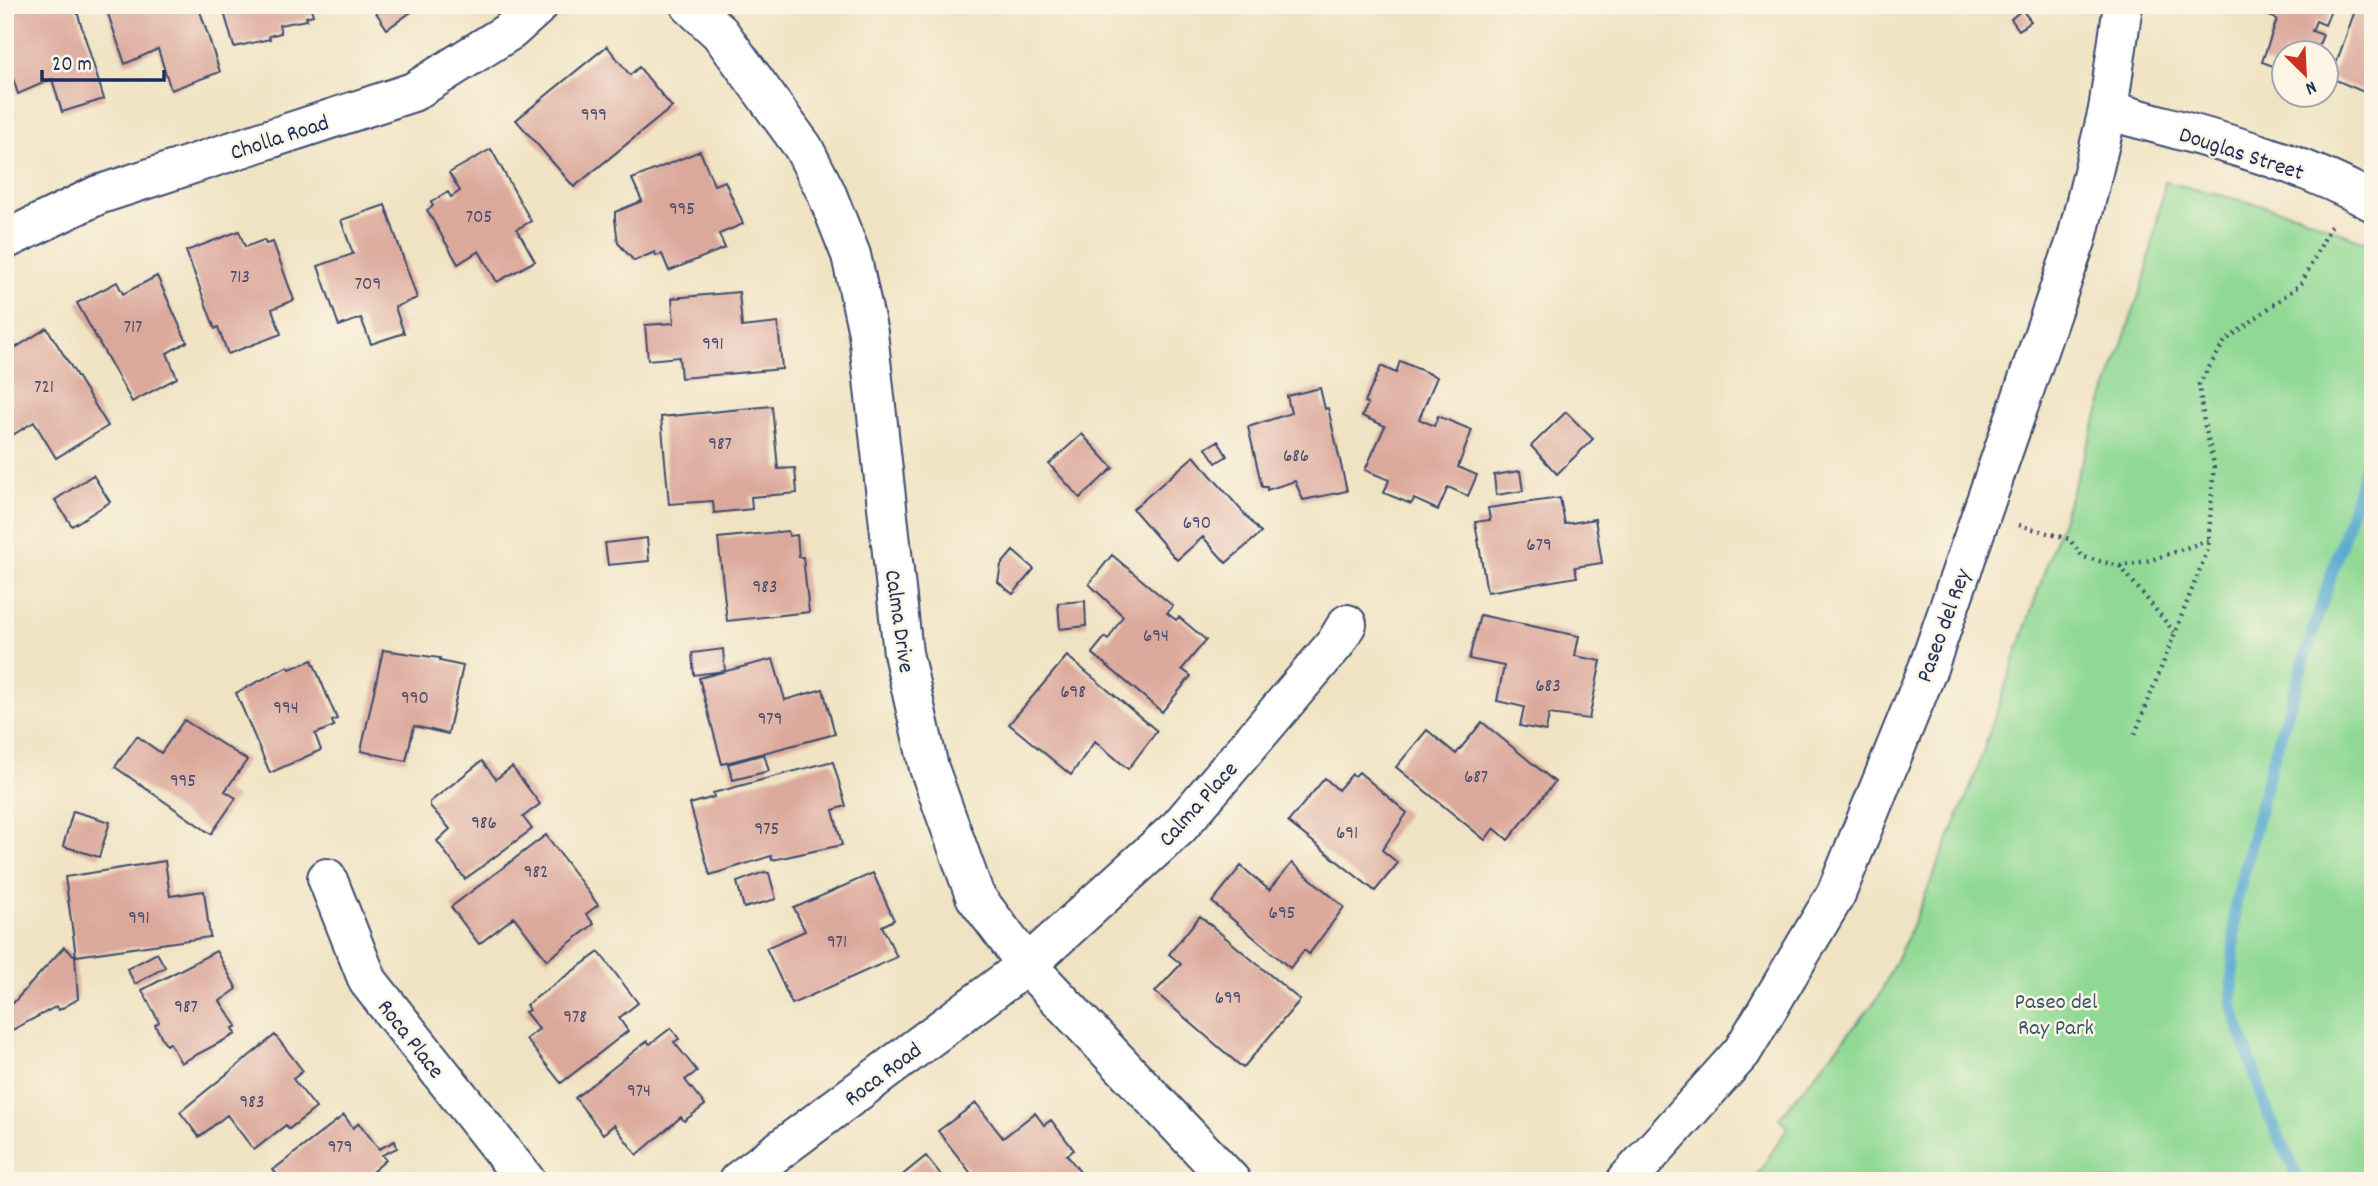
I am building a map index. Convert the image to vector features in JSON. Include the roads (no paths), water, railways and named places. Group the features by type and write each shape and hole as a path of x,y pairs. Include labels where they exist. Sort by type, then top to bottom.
{"street":[{"name":"Cholla Road","path":"5,240 98,195 412,92 510,31 539,5"},
{"name":"Calma Drive","path":"690,5 720,33 803,147 826,192 851,255 868,333 903,653 929,768 975,896 1027,965 1231,1181"},
{"name":"Paseo del Rey","path":"1626,1181 1742,1052 1836,894 1928,668 2077,238 2108,110 2123,5"},
{"name":"Douglas Street","path":"2108,110 2265,156 2361,195"},
{"name":"Calma Place","path":"1027,965 1179,827 1335,644 1347,624"},
{"name":"Roca Place","path":"327,878 368,981 526,1181"},
{"name":"Roca Road","path":"738,1181 1027,965"}],"waterway":[{"path":"2300,1181 2269,1116 2232,1006 2235,906 2271,765 2373,443"}],"park label":[{"name":"Paseo del Ray Park","path":"2056,1013"}]}
